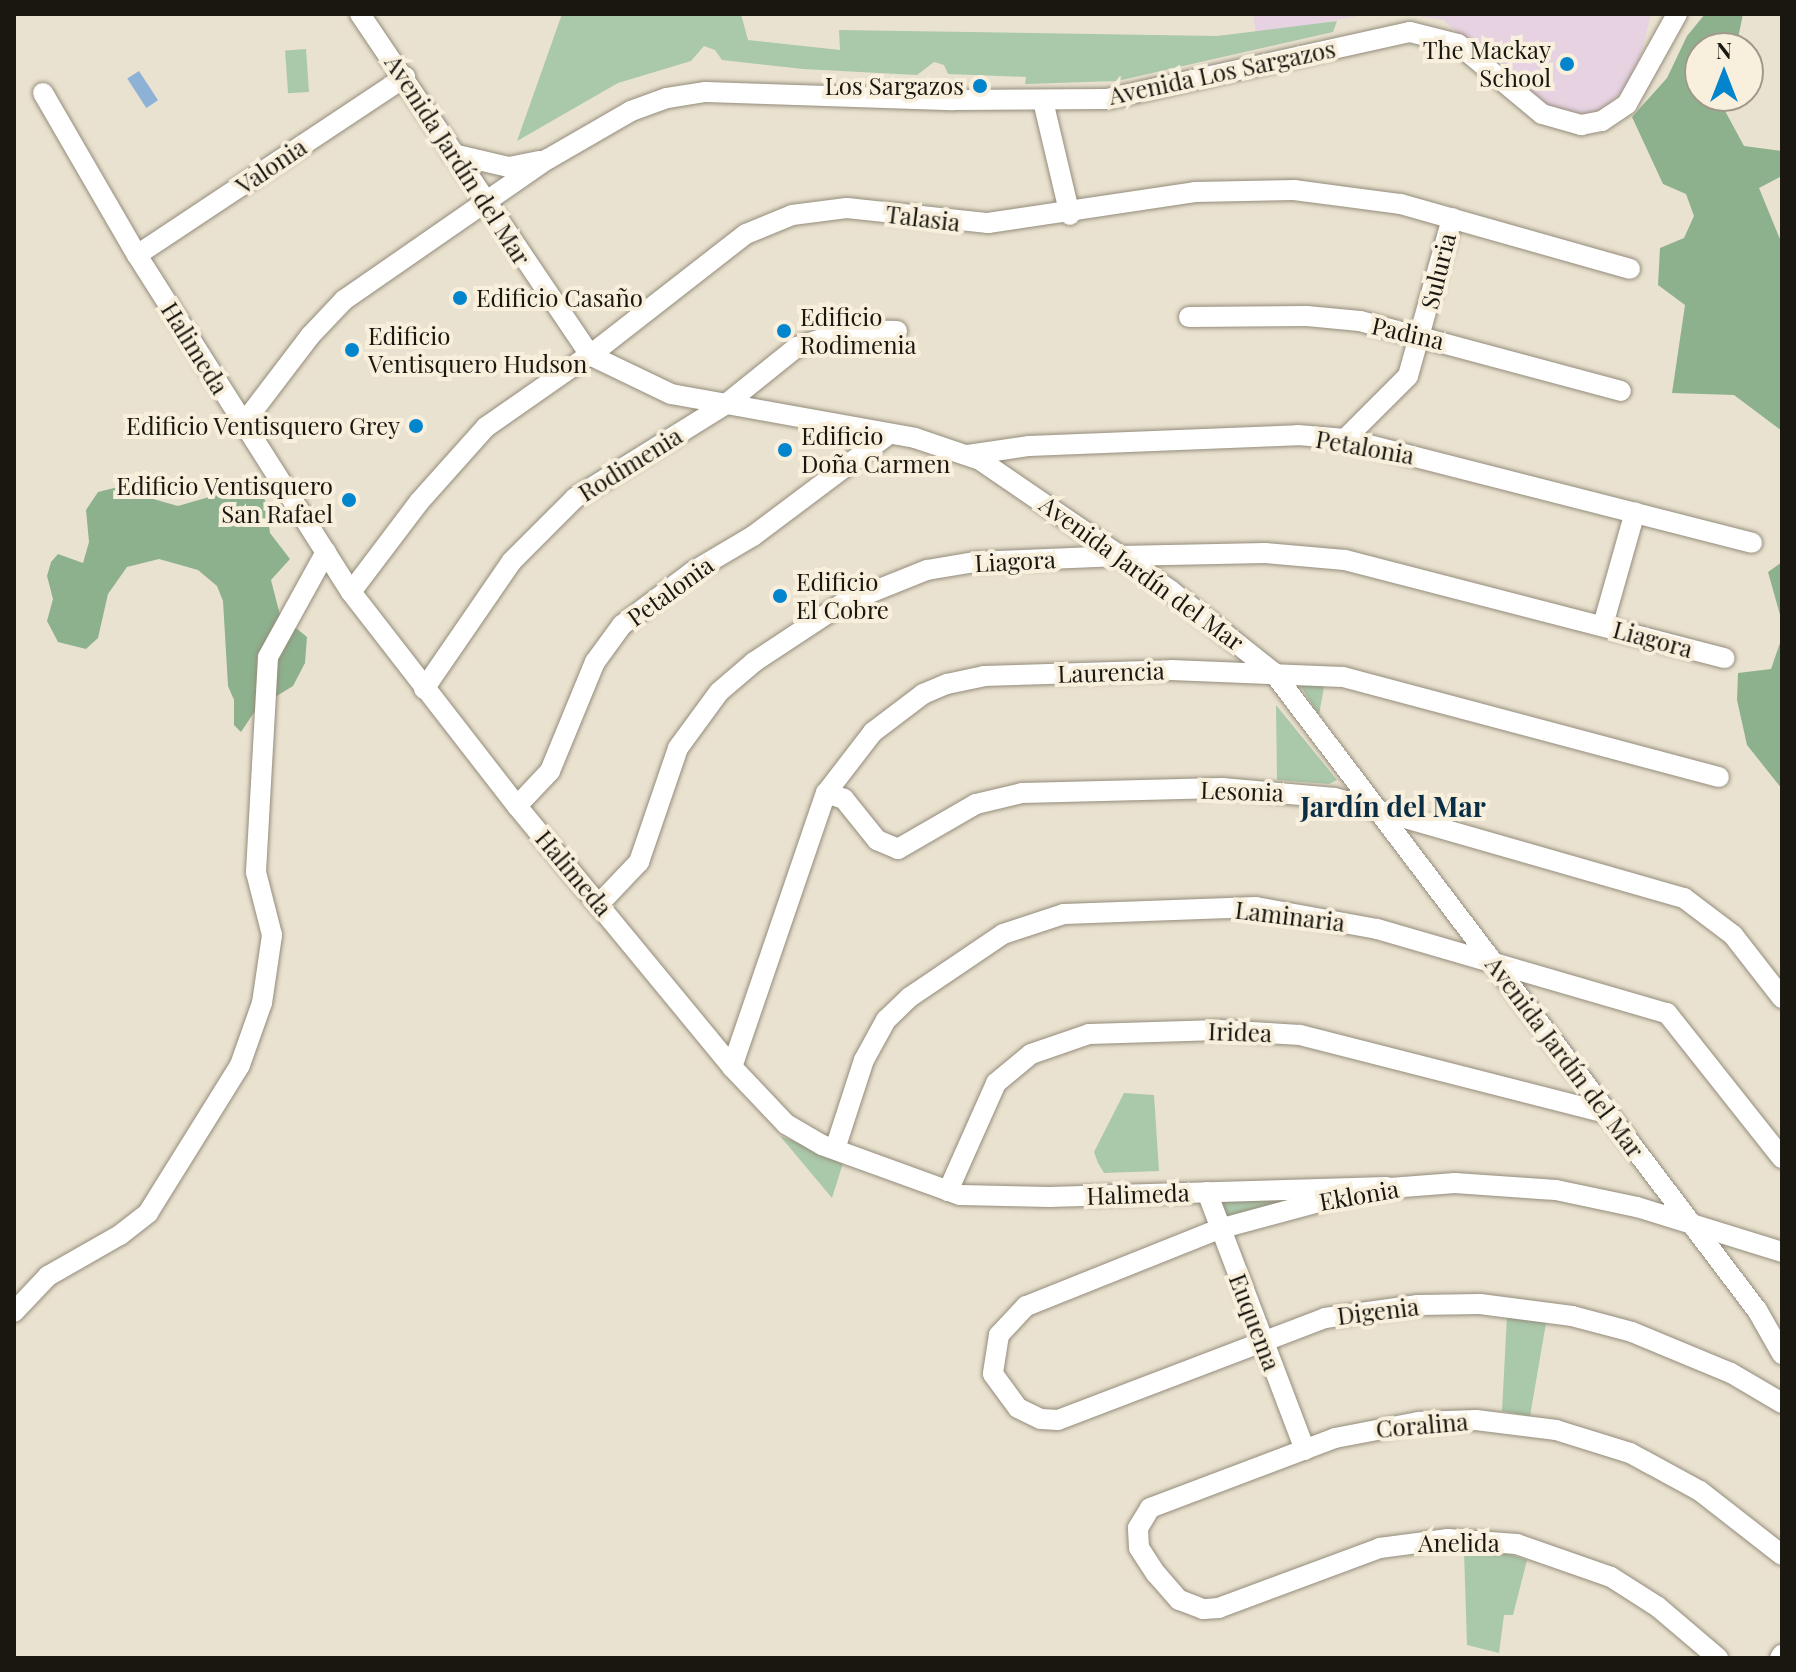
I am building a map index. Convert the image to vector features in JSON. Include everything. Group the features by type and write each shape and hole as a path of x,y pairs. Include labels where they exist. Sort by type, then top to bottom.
{"street":[{"name":"Avenida Jardín del Mar","path":"360,14 590,355 653,388 889,434 968,455 1002,471 1273,672 1693,1225 1782,1354"},
{"path":"1658,42 1661,14"},
{"name":"Avenida Los Sargazos","path":"243,424 310,336 344,300 486,205 548,159 631,111 696,93 1043,101 1138,95 1410,32 1458,44 1542,114 1581,125 1611,116 1627,104 1658,42 1677,14"},
{"name":"Valonia","path":"137,255 405,77"},
{"name":"Halimeda","path":"43,93 137,255 351,592 517,806 732,1067 786,1124 835,1149 948,1191 1049,1197 1387,1187"},
{"path":"1043,101 1070,215"},
{"name":"Avenida Los Sargazos","path":"453,154 509,167 548,159"},
{"name":"Talasia","path":"351,592 462,450 486,427 590,355 746,234 792,215 847,208 966,224 1070,215 1164,196 1258,189 1365,197 1452,218 1630,269"},
{"name":"Suluria","path":"1345,439 1399,391 1422,334 1452,218"},
{"name":"Padina","path":"1189,317 1318,317 1422,334 1621,391"},
{"name":"Rodimenia","path":"424,689 494,586 553,517 622,465 726,404 809,341 850,330 897,331"},
{"name":"Petalonia","path":"517,806 557,758 588,675 622,625 692,572 777,519 889,434"},
{"name":"Petalonia","path":"968,455 1029,446 1298,435 1345,439 1752,543"},
{"path":"1603,625 1635,512"},
{"path":"14,1312 48,1276 120,1235 148,1213 240,1065 262,1003 272,935 256,872 268,657 326,552"},
{"name":"Liagora","path":"600,903 645,851 662,785 688,730 719,692 754,662 842,604 927,570 975,562 1120,556 1265,553 1345,560 1725,658"},
{"name":"Laurencia","path":"732,1067 826,793 852,754 883,723 923,694 959,680 1171,670 1343,677 1719,777"},
{"name":"Lesonia","path":"826,793 844,799 877,840 898,849 915,843 976,804 1022,793 1266,789 1376,808 1684,898 1733,935 1782,998"},
{"name":"Laminaria","path":"835,1149 870,1046 886,1020 953,966 1033,921 1080,913 1256,907 1321,915 1496,965 1607,991 1667,1013 1780,1151"},
{"name":"Iridea","path":"948,1191 996,1083 1045,1047 1089,1034 1219,1030 1300,1035 1607,1113"},
{"name":"Eklonia","path":"993,1374 999,1335 1026,1306 1219,1229 1387,1187 1455,1183 1542,1189 1612,1201 1782,1252"},
{"name":"Euquema","path":"1207,1192 1305,1450"},
{"path":"1723,1266 1729,1249 1742,1242"},
{"name":"Digenia","path":"993,1374 1025,1413 1058,1420 1325,1318 1386,1308 1512,1307 1572,1316 1660,1342 1782,1403"},
{"name":"Coralina","path":"1179,1600 1139,1548 1138,1528 1145,1514 1305,1450 1363,1431 1419,1422 1476,1420 1556,1430 1630,1453 1678,1477 1782,1555"},
{"name":"Anelida","path":"1179,1600 1195,1607 1219,1608 1380,1548 1425,1540 1493,1541 1565,1557 1611,1577 1658,1607 1718,1658"}],"shaded area":[{"name":"The Mackay School","path":"1253,14 1369,14 1256,35"},
{"name":"The Mackay School","path":"1406,14 1651,14 1641,55 1624,91 1596,113 1577,117 1538,103 1443,20"}],"green space":[{"path":"562,14 741,14 748,40 840,50 839,30 1217,36 1337,21 1333,32 1117,81 1025,84 1026,77 948,74 944,65 934,62 917,75 803,69 722,60 715,50 704,46 691,61 618,83 517,141"},
{"path":"1705,14 1743,14 1739,32 1690,32"},
{"path":"1684,42 1684,112 1726,112 1744,146 1782,151 1782,176 1759,188 1782,244 1782,431 1734,395 1672,393 1685,305 1658,285 1660,248 1684,238 1694,216 1686,194 1663,184 1632,117 1667,78"},
{"path":"306,49 309,92 288,93 285,50"},
{"path":"235,478 249,481 265,500 270,533 290,559 271,580 280,615 307,637 305,663 293,686 257,708 241,732 234,725 234,700 228,686 223,601 217,586 198,570 159,559 127,567 108,594 98,638 86,649 58,642 47,621 53,599 47,576 51,562 58,554 83,563 89,542 86,510 98,492 114,488 178,506 209,497 223,480"},
{"path":"1782,562 1782,622 1768,572"},
{"path":"1782,637 1782,789 1747,745 1737,700 1738,673 1771,669"},
{"path":"1325,681 1319,715 1300,685"},
{"path":"1276,705 1337,780 1329,784 1277,780"},
{"path":"1124,1093 1154,1095 1159,1171 1104,1173 1098,1163 1094,1152"},
{"path":"780,1136 844,1160 832,1198"},
{"path":"1303,1195 1222,1219 1219,1199"},
{"path":"1507,1316 1546,1323 1530,1416 1502,1411"},
{"path":"1464,1551 1505,1553 1527,1560 1513,1615 1504,1615 1499,1653 1467,1645"}],"water":[{"path":"139,71 158,100 146,108 127,79"}],"place":[{"name":"The Mackay School","path":"1567,64"},
{"name":"Los Sargazos","path":"980,86"},
{"name":"Edificio Casaño","path":"460,298"},
{"name":"Edificio Rodimenia","path":"784,331"},
{"name":"Edificio Ventisquero Hudson","path":"352,350"},
{"name":"Edificio Ventisquero Grey","path":"416,426"},
{"name":"Edificio Doña Carmen","path":"785,450"},
{"name":"Edificio Ventisquero San Rafael","path":"349,500"},
{"name":"Edificio El Cobre","path":"780,596"}],"district":[{"name":"Jardín del Mar","path":"1393,806"}]}
